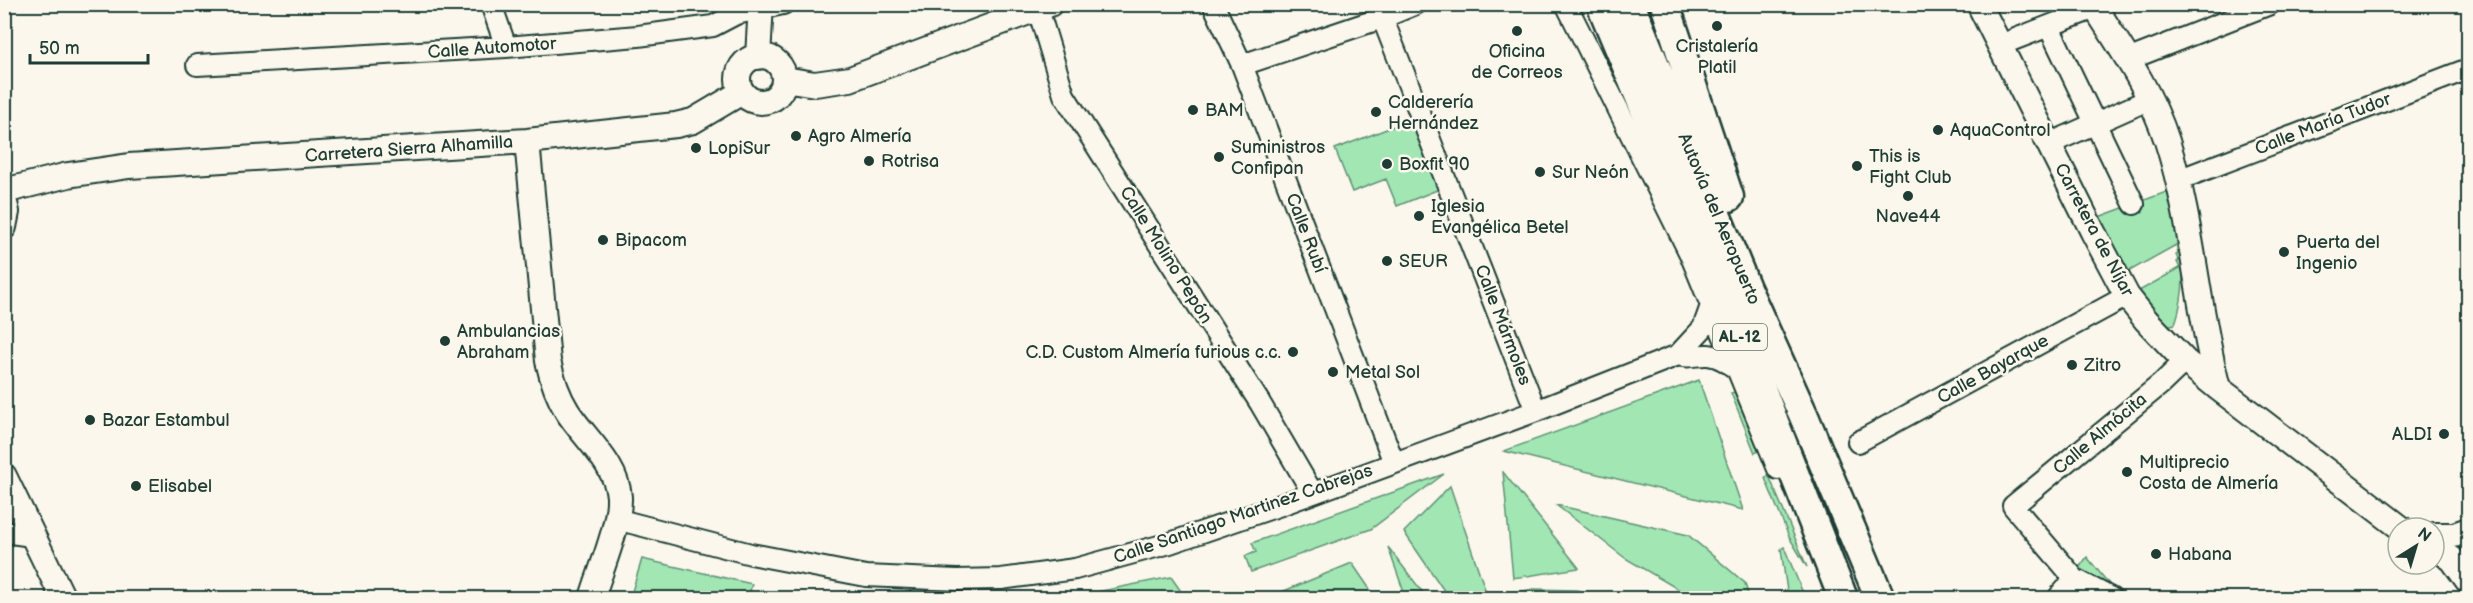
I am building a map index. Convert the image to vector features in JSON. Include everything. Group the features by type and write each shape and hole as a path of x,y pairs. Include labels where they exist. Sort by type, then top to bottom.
{"highway":[{"name":"Autovía del Aeropuerto","path":"1601,4 1715,296 1843,598"},
{"name":"Autovía del Aeropuerto","path":"1630,4 1746,288 1803,414 1880,598"},
{"path":"1665,4 1717,164 1792,366 1803,414"}],"main road":[{"name":"Carretera de Níjar","path":"1979,4 2127,296 2146,320 2179,355 2218,388 2386,517"},
{"path":"758,57 768,6"},
{"path":"2094,6 2130,59 2150,99 2166,140 2184,206 2206,341 2218,388"},
{"path":"784,79 815,84 850,79 1044,7"},
{"path":"758,57 771,58 776,62 784,79 781,92 771,100 758,102 746,97 739,86 739,73 746,62 758,57"},
{"name":"Carretera Sierra Alhamilla","path":"4,191 68,175 129,166 527,141 684,123 707,114 742,92"},
{"path":"527,141 548,361 552,382 568,413 594,446 615,479 619,496 616,519 592,598"},
{"path":"4,199 7,212 4,227"},
{"path":"2179,355 2199,293"},
{"path":"4,476 63,598"},
{"path":"2446,535 2469,530"},
{"path":"2446,555 2452,559 2469,581"}],"street":[{"path":"491,4 506,47"},
{"name":"Calle Rubí","path":"1213,4 1242,66 1394,464"},
{"path":"1242,66 1380,11 1416,4"},
{"path":"1566,4 1690,254 1715,296"},
{"path":"2130,59 2270,4"},
{"name":"Calle Automotor","path":"197,65 506,47 628,37 713,26 736,14 768,6"},
{"path":"2000,45 2049,27 2094,6"},
{"name":"Calle Molino Pepón","path":"1044,7 1064,94 1260,403 1312,492"},
{"name":"Calle Mármoles","path":"1380,11 1536,411"},
{"path":"2049,27 2134,204"},
{"name":"Calle María Tudor","path":"2178,180 2469,69"},
{"path":"2049,144 2150,99"},
{"name":"Calle Santiago Martinez Cabrejas","path":"616,519 751,554 866,576 957,580 1000,579 1076,569 1170,543 1394,464 1678,356 1703,328 1715,296"},
{"name":"Calle Bayarque","path":"1858,442 2127,296"},
{"name":"Calle Almócita","path":"2075,579 2013,506 2161,384 2179,355"},
{"name":"Calle Santiago Martinez Cabrejas","path":"1678,356 1686,358 1713,356 1748,376"},
{"path":"4,532 32,536"},
{"path":"2058,598 2075,579 2111,598"}],"green space":[{"name":"Boxfit 90","path":"1415,118 1442,188 1397,206 1386,179 1352,192 1335,149"},
{"path":"2169,191 2180,241 2183,274 2180,307 2175,324 2166,326 2139,291 2180,268 2177,262 2179,261 2176,255 2178,254 2176,245 2126,273 2096,218"},
{"path":"1699,380 1743,510 1504,451"},
{"path":"1735,392 1759,451 1755,453 1731,393"},
{"path":"1503,472 1579,568 1513,578"},
{"path":"1444,474 1371,529 1251,572 1245,556 1256,552 1252,543"},
{"path":"1769,476 1807,567 1789,537 1765,478"},
{"path":"1450,486 1488,598 1449,598 1404,532"},
{"path":"1556,505 1688,535 1745,583 1749,598 1693,598 1625,558"},
{"path":"1388,547 1427,598 1406,598"},
{"path":"1784,547 1805,598 1788,598 1781,549"},
{"path":"2087,557 2109,584 2104,591 2079,568"},
{"path":"642,559 752,584 748,598 630,598"},
{"path":"1352,563 1376,598 1267,598"},
{"path":"1171,577 1185,597 1064,598 1077,596"},
{"path":"1533,589 1576,590 1613,598 1490,598"}],"place":[{"name":"Cristalería Platil","path":"1717,26"},
{"name":"Oficina de Correos","path":"1517,31"},
{"name":"BAM","path":"1193,110"},
{"name":"Calderería Hernández","path":"1376,112"},
{"name":"AquaControl","path":"1938,130"},
{"name":"Agro Almería","path":"796,136"},
{"name":"LopiSur","path":"696,148"},
{"name":"Suministros Confipan","path":"1219,157"},
{"name":"Rotrisa","path":"869,161"},
{"name":"Boxfit 90","path":"1387,164"},
{"name":"This is Fight Club","path":"1857,166"},
{"name":"Sur Neón","path":"1540,172"},
{"name":"Nave44","path":"1908,196"},
{"name":"Iglesia Evangélica Betel","path":"1419,216"},
{"name":"Bipacom","path":"603,240"},
{"name":"Puerta del Ingenio","path":"2284,252"},
{"name":"SEUR","path":"1387,261"},
{"name":"Ambulancias Abraham","path":"445,341"},
{"name":"C.D. Custom Almería furious c.c.","path":"1293,352"},
{"name":"Zitro","path":"2072,365"},
{"name":"Metal Sol","path":"1333,372"},
{"name":"Bazar Estambul","path":"90,420"},
{"name":"ALDI","path":"2444,434"},
{"name":"Multiprecio Costa de Almería","path":"2127,472"},
{"name":"Elisabel","path":"136,486"},
{"name":"Habana","path":"2156,554"}]}
